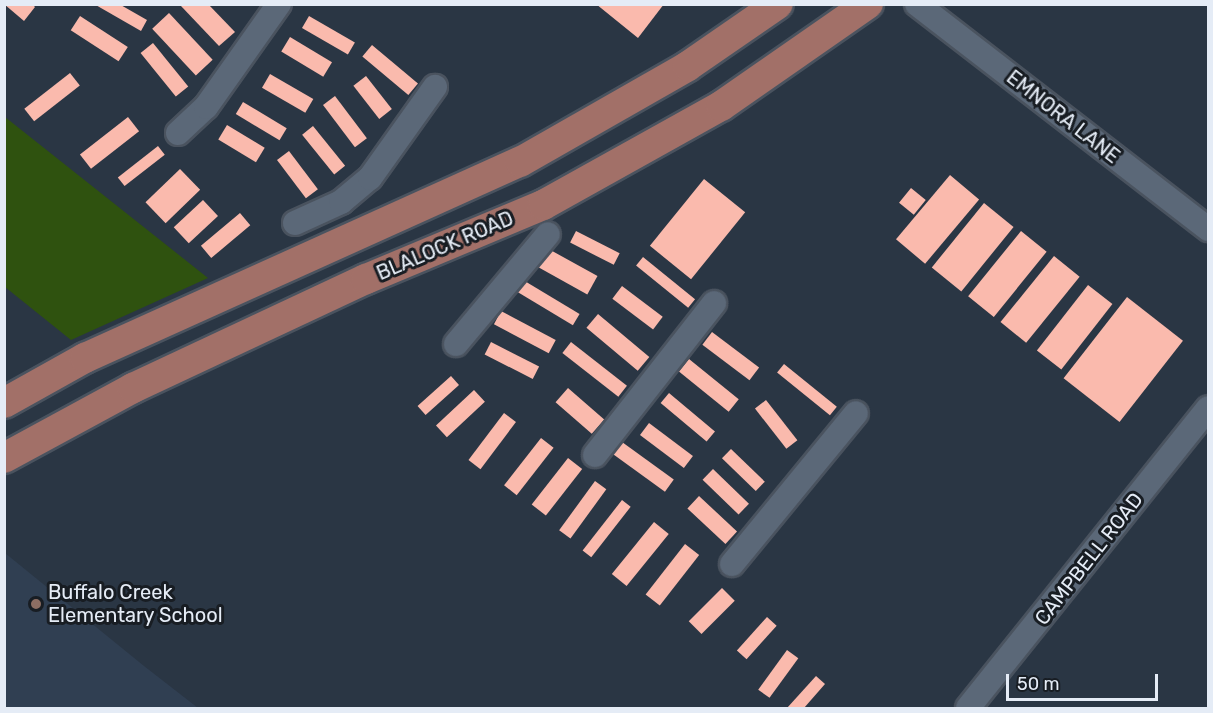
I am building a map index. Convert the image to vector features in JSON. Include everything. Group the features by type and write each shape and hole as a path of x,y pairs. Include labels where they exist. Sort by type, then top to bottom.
{"main road":[{"path":"4,403 85,357 520,162 688,66 778,4"},
{"name":"BLALOCK ROAD","path":"4,458 133,388 366,279 543,205 721,106 868,4"}],"street":[{"path":"178,133 206,107 279,4"},
{"name":"EMNORA LANE","path":"917,4 1209,229"},
{"path":"295,223 341,202 370,178 435,87"},
{"path":"456,344 548,234"},
{"path":"595,455 714,303"},
{"name":"CAMPBELL ROAD","path":"968,708 1209,408"},
{"path":"732,564 856,413"}],"shaded area":[{"name":"Buffalo Creek Elementary School","path":"5,553 144,666 198,708 5,708"}],"green space":[{"path":"5,117 208,278 71,340 5,287"}],"building":[{"path":"4,4 32,4 35,7 24,21"},
{"path":"94,4 119,4 147,20 141,31"},
{"path":"208,4 235,32 219,46 181,6"},
{"path":"596,4 664,4 638,38"},
{"path":"169,13 213,60 196,75 152,29"},
{"path":"80,16 128,47 119,61 71,30"},
{"path":"309,16 355,42 348,55 302,28"},
{"path":"290,37 332,62 323,77 281,52"},
{"path":"153,43 188,87 176,97 141,53"},
{"path":"372,45 418,84 408,95 362,56"},
{"path":"70,73 80,86 34,121 24,109"},
{"path":"270,74 313,99 305,113 262,88"},
{"path":"366,76 392,109 379,119 353,86"},
{"path":"335,96 367,138 355,147 323,105"},
{"path":"243,102 287,128 280,140 236,114"},
{"path":"128,117 139,131 91,169 80,155"},
{"path":"227,125 265,148 256,162 218,140"},
{"path":"313,126 345,166 334,174 302,135"},
{"path":"158,146 165,155 125,186 118,177"},
{"path":"289,151 318,189 306,198 277,160"},
{"path":"180,169 200,190 166,223 145,202"},
{"path":"950,175 979,199 925,264 896,239"},
{"path":"704,179 745,212 691,279 650,246"},
{"path":"911,188 926,200 914,215 899,203"},
{"path":"203,200 218,216 189,243 174,227"},
{"path":"984,203 1014,227 961,291 932,268"},
{"path":"240,213 250,225 211,258 201,246"},
{"path":"576,231 620,253 614,265 570,243"},
{"path":"1021,231 1047,252 994,317 968,296"},
{"path":"545,247 597,276 587,294 535,265"},
{"path":"1054,256 1080,277 1026,343 1001,322"},
{"path":"643,257 695,299 688,308 636,266"},
{"path":"523,280 580,314 573,325 516,291"},
{"path":"1088,285 1112,304 1061,369 1037,350"},
{"path":"622,286 663,317 653,329 612,299"},
{"path":"1127,297 1183,341 1120,422 1064,378"},
{"path":"501,311 556,340 549,353 494,324"},
{"path":"598,314 649,357 638,371 586,328"},
{"path":"712,332 759,368 749,380 702,345"},
{"path":"491,342 539,367 533,379 485,354"},
{"path":"571,342 627,386 618,397 562,353"},
{"path":"689,359 739,399 729,412 679,371"},
{"path":"784,364 837,407 830,415 777,373"},
{"path":"451,376 459,385 426,415 418,406"},
{"path":"568,388 604,419 592,434 556,402"},
{"path":"474,390 485,402 447,437 436,425"},
{"path":"669,393 715,432 707,442 661,403"},
{"path":"766,400 797,440 786,449 755,409"},
{"path":"504,413 516,422 480,469 468,460"},
{"path":"649,423 693,456 684,468 640,435"},
{"path":"541,438 554,448 517,495 504,485"},
{"path":"622,442 674,480 665,492 613,454"},
{"path":"731,449 765,482 756,491 722,458"},
{"path":"568,458 582,469 546,516 532,504"},
{"path":"713,469 749,504 739,515 703,480"},
{"path":"595,481 606,489 570,539 559,530"},
{"path":"699,496 737,531 725,544 687,508"},
{"path":"622,500 631,507 591,557 583,550"},
{"path":"654,522 669,534 627,586 612,574"},
{"path":"685,544 699,555 660,606 646,594"},
{"path":"722,588 735,601 701,634 689,621"},
{"path":"767,617 777,626 747,659 737,650"},
{"path":"787,650 798,658 770,698 758,690"},
{"path":"816,676 825,684 804,708 787,708"}],"place":[{"name":"Buffalo Creek Elementary School","path":"36,604"}]}
